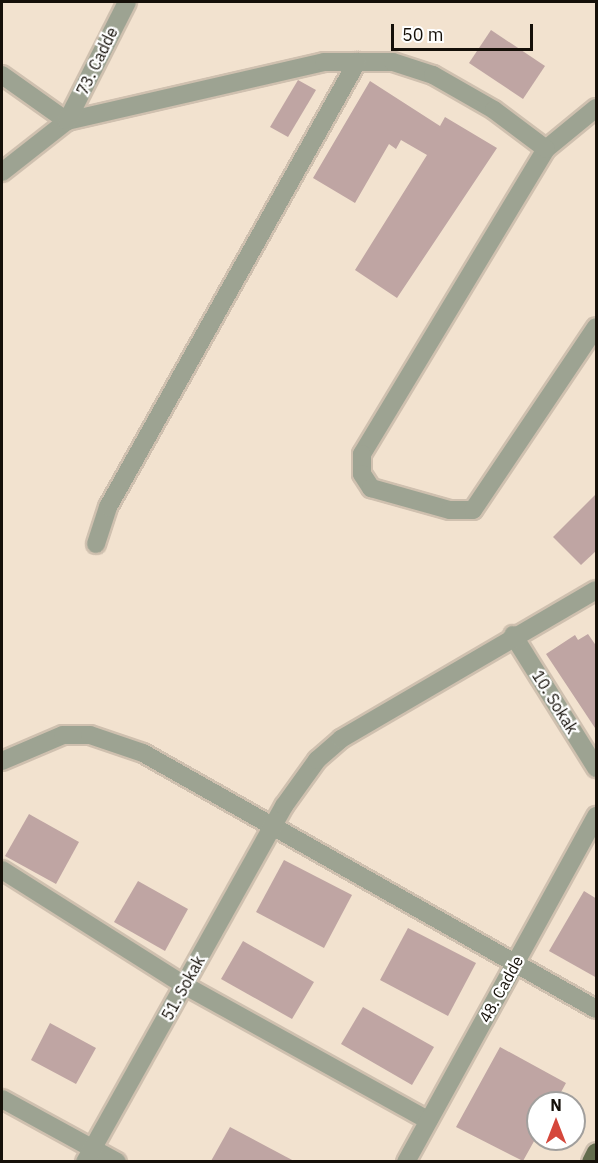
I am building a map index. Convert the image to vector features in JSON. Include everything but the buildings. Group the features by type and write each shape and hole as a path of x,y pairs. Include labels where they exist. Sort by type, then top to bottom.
{"main road":[{"path":"591,1161 597,1152"}],"street":[{"name":"73. Cadde","path":"68,121 127,2"},
{"path":"2,172 68,121 246,77 324,62 393,62 433,75 494,110 546,149"},
{"path":"96,544 108,507 357,62"},
{"path":"2,75 68,121"},
{"path":"597,108 546,149 362,454 362,474 371,488 450,510 474,510 597,327"},
{"name":"51. Sokak","path":"88,1155 274,827 317,760 341,739 513,635 597,590"},
{"name":"10. Sokak","path":"513,635 597,768"},
{"path":"2,761 63,735 90,735 143,753 597,1009"},
{"name":"48. Cadde","path":"406,1161 597,816"},
{"path":"2,870 184,985 429,1120"},
{"path":"2,1099 88,1155 117,1161"}]}
